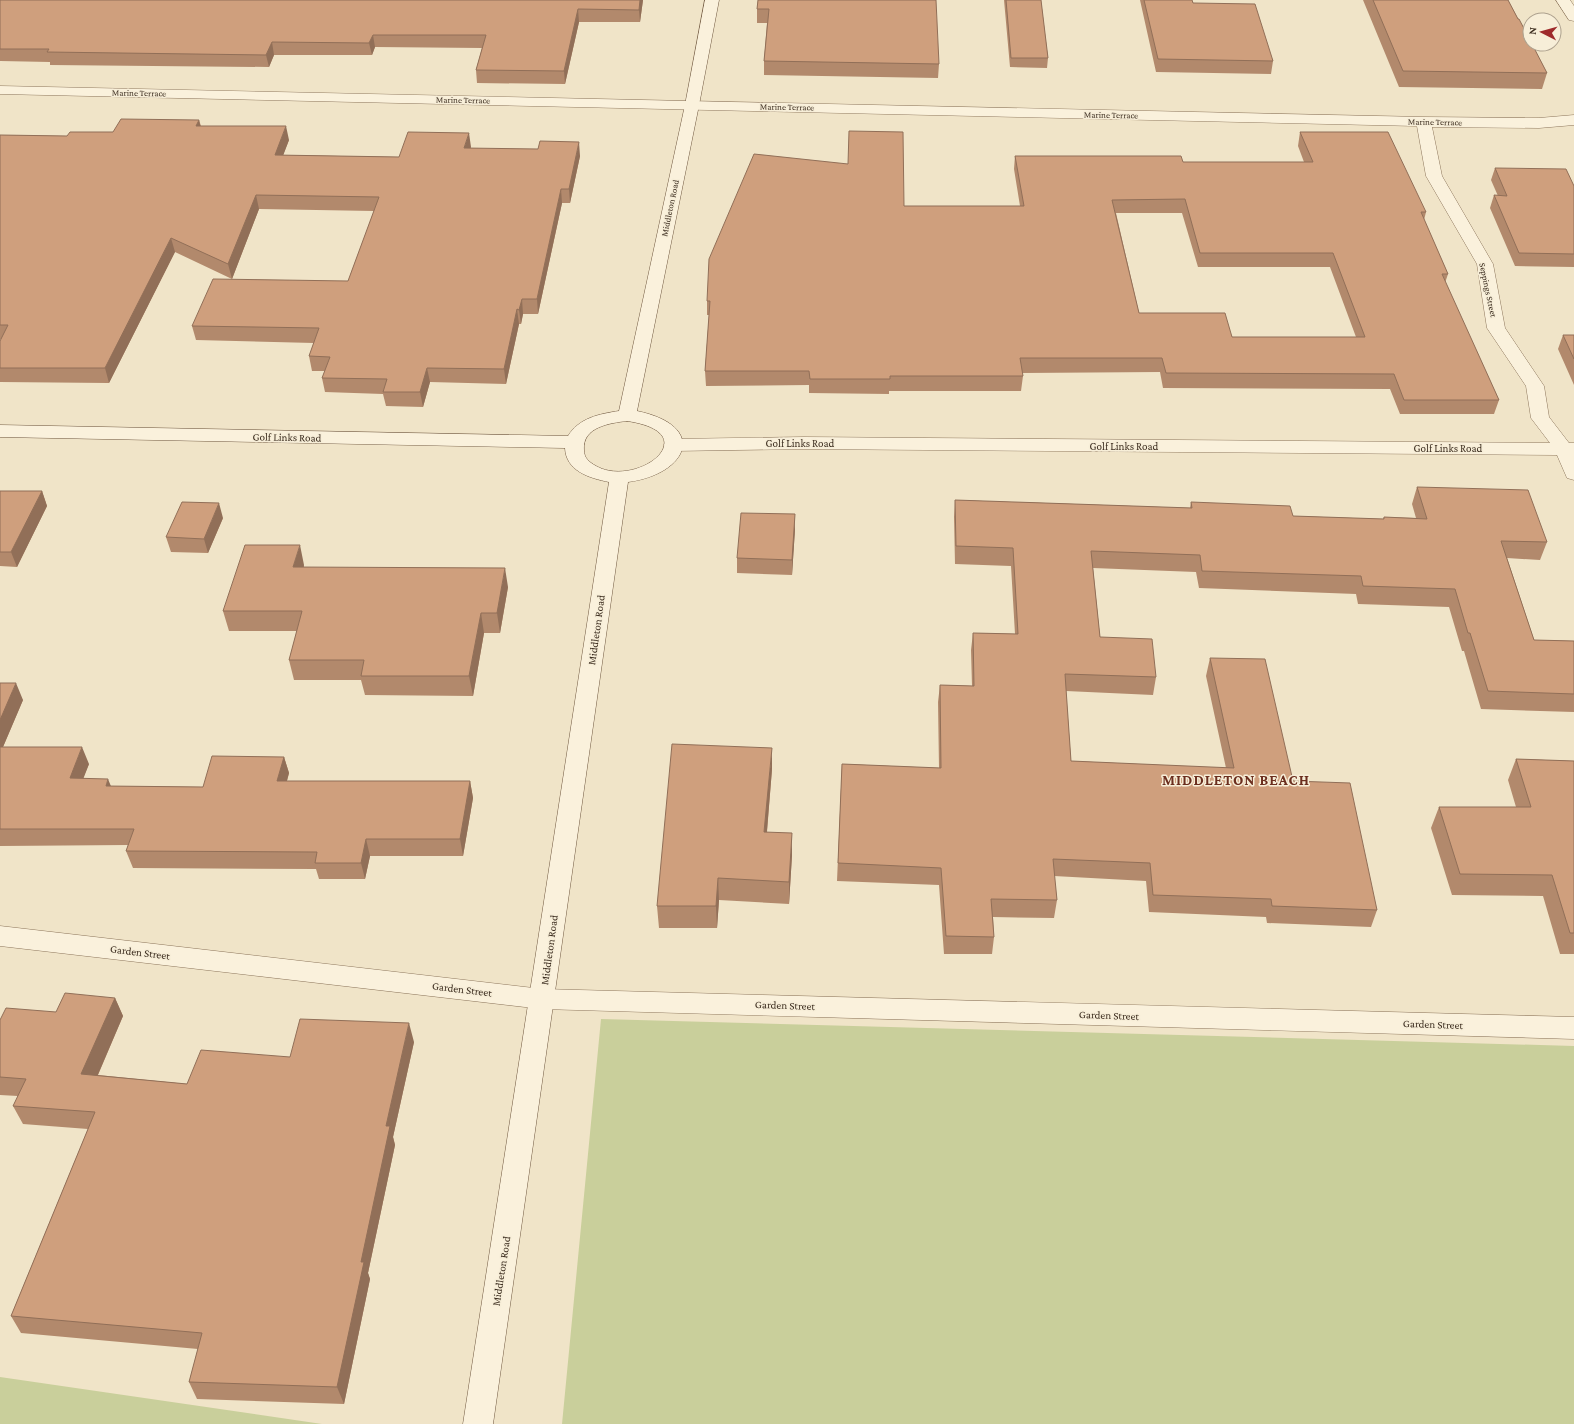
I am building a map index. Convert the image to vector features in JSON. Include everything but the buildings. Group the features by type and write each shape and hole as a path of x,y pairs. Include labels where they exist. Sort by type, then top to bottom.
{"street":[{"name":"Middleton Road","path":"627,415 692,105 712,0"},
{"path":"1563,0 1574,17"},
{"name":"Marine Terrace","path":"0,90 1424,122 1539,123 1574,120"},
{"name":"Seppings Street","path":"1424,122 1434,176 1485,264 1496,328 1535,386 1540,418 1569,449 1574,474"},
{"path":"627,415 645,418 660,424 670,433 673,445 671,453 666,461 657,468 646,473 619,477 598,474 583,466 574,455 574,442 580,432 592,423 609,417 627,415"},
{"name":"Golf Links Road","path":"0,431 574,442"},
{"name":"Golf Links Road","path":"673,445 804,443 1569,449"},
{"name":"Middleton Road","path":"478,1424 619,477"},
{"name":"Garden Street","path":"0,936 542,998 1574,1028"}],"green space":[{"path":"601,1019 1574,1046 1574,1424 562,1424"},
{"path":"0,1377 322,1424 0,1424"}],"district":[{"name":"MIDDLETON BEACH","path":"1236,780"}]}
